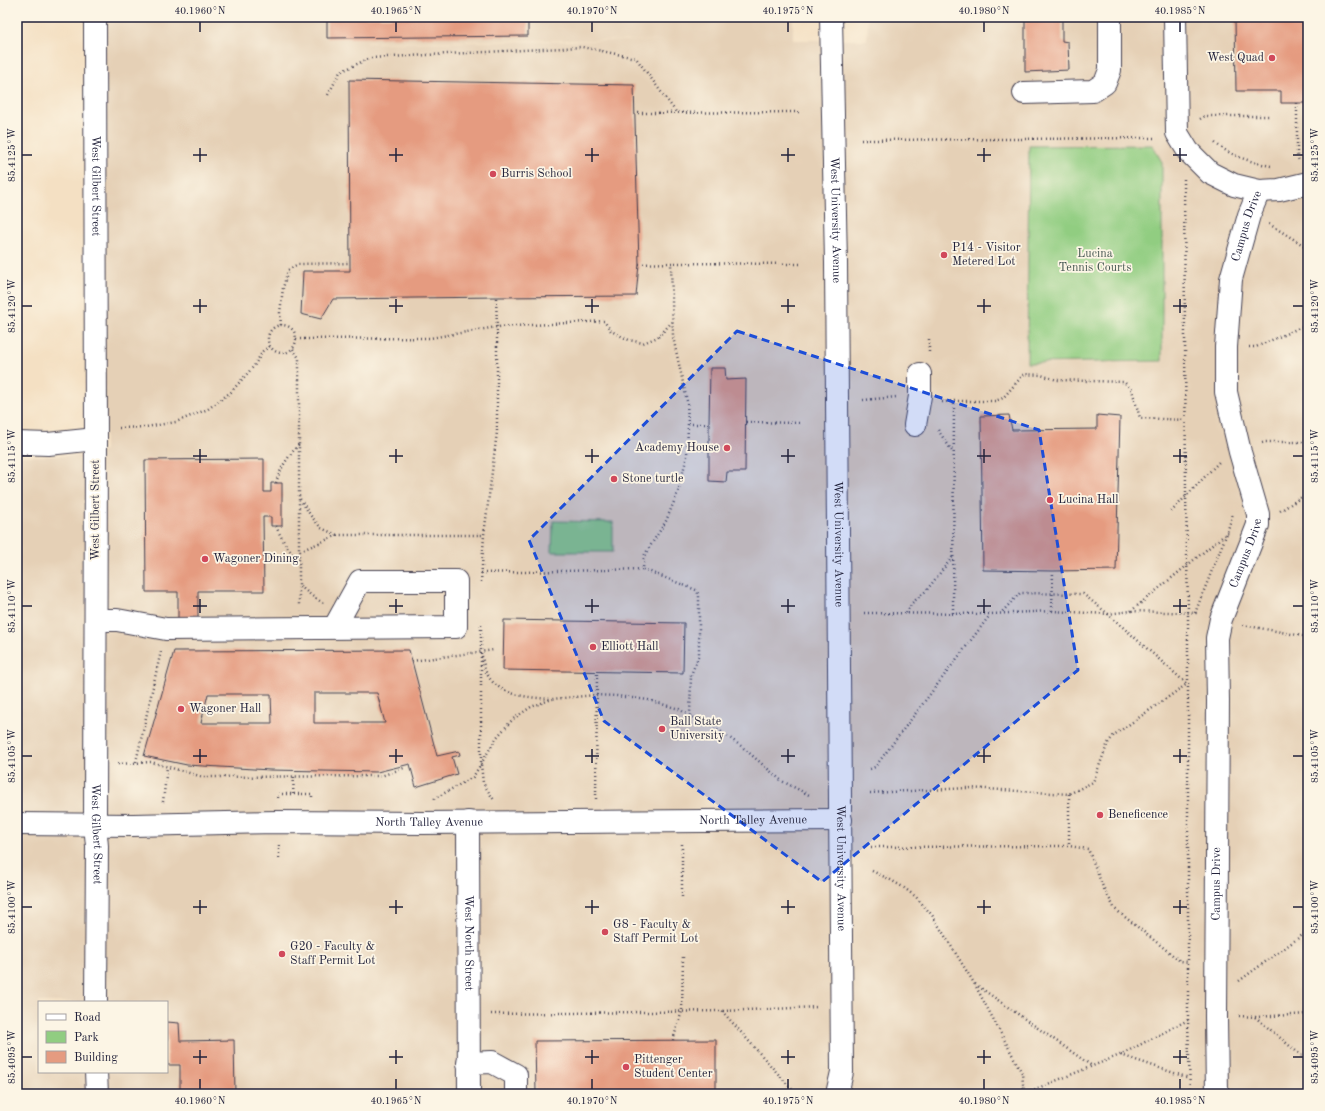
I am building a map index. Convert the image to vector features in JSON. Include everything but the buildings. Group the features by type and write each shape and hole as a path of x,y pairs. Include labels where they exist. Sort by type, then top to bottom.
{"street":[{"name":"West Gilbert Street","path":"94,17 96,439 95,824 97,846 96,1001"},
{"name":"West University Avenue","path":"831,17 836,263 841,820 842,1072 837,1094"},
{"path":"1024,93 1093,91 1105,83 1110,70 1110,17"},
{"name":"Campus Drive","path":"1175,17 1177,133 1188,152 1210,173 1234,185 1259,190 1249,215 1231,279 1226,347 1226,392 1240,452 1258,514 1258,525 1221,619 1217,638 1216,1009 1218,1094"},
{"path":"1259,190 1279,190 1304,175"},
{"path":"915,425 920,396 920,374"},
{"path":"17,443 48,444 96,439"},
{"path":"96,620 116,620 166,629 334,628 456,627 456,581 360,580 334,628"},
{"name":"North Talley Avenue","path":"17,824 133,825 278,822 422,823 841,820"},
{"name":"West North Street","path":"468,822 469,1094"},
{"path":"468,1063 492,1062 516,1075 516,1094"},
{"name":"West University Avenue","path":"842,1072 850,1094"},
{"path":"96,1073 97,1094"}],"path":[{"path":"328,95 340,72 370,58 582,48 636,58 676,112"},
{"path":"1297,103 1297,155 1304,175"},
{"path":"638,113 800,112"},
{"path":"1199,125 1200,120 1205,116 1269,116"},
{"path":"861,140 1155,138 1159,144"},
{"path":"1211,140 1232,154 1256,163 1275,167"},
{"path":"1184,178 1188,612 1188,1020 1190,1094"},
{"path":"1268,224 1308,248"},
{"path":"281,325 280,313 283,288 288,270 298,264 350,263"},
{"path":"643,569 644,556 666,521 678,492 687,456 687,401 673,336 671,263"},
{"path":"639,264 801,264"},
{"path":"481,589 484,535 497,432 496,297"},
{"path":"296,339 430,338 497,327 604,321 611,331 629,340 643,344 658,337 673,322"},
{"path":"1226,347 1256,347 1308,324"},
{"path":"281,325 293,330 296,339 293,349 290,352 281,353 276,352 270,346 269,337 273,329 281,325"},
{"path":"96,439 116,428 146,427 176,422 208,409 231,392 254,366 263,351 270,346"},
{"path":"293,349 299,358 300,563 298,628"},
{"path":"863,400 920,396 931,404 954,400 995,401 1003,398 1024,374 1041,375 1057,380 1124,382 1132,390 1140,418 1186,420"},
{"path":"953,613 954,400"},
{"path":"746,422 802,423"},
{"path":"688,424 709,424"},
{"path":"276,484 280,471 287,458 300,443"},
{"path":"1171,512 1219,461 1222,469"},
{"path":"300,498 311,516 322,528 338,535"},
{"path":"1195,613 1227,533 1234,510"},
{"path":"276,526 281,538 300,563"},
{"path":"1131,611 1227,533"},
{"path":"300,551 338,535 484,535"},
{"path":"906,613 912,603 926,591 954,555"},
{"path":"481,573 643,569 696,590 699,595 699,655 691,676 690,716"},
{"path":"1052,611 1053,571"},
{"path":"1000,613 1020,593 1083,594 1108,614 1187,684"},
{"path":"864,613 990,614 1052,611 1108,614 1131,611 1201,613"},
{"path":"870,769 875,767 990,614"},
{"path":"481,620 481,764 483,783 496,803 496,822"},
{"path":"1236,624 1308,637"},
{"path":"136,762 166,629"},
{"path":"412,661 494,650"},
{"path":"481,652 486,672 497,685 512,694 552,699 596,695 617,696 648,700 679,709 690,716 713,726 741,746 782,781 809,795"},
{"path":"596,822 597,672"},
{"path":"870,793 968,788 1069,794 1093,782 1108,743 1114,735 1187,684"},
{"path":"422,823 424,804 473,777 497,737 513,719 531,707 552,699"},
{"path":"117,764 151,762 203,777 381,776 404,768"},
{"path":"162,807 167,766"},
{"path":"293,794 294,776"},
{"path":"278,794 312,794"},
{"path":"1069,794 1069,846"},
{"path":"682,838 682,898"},
{"path":"871,847 1069,846 1088,849 1103,887 1115,909 1180,961 1189,962"},
{"path":"872,871 903,887 932,915 974,983 1022,1073 1024,1094 1120,1055 1188,1020"},
{"path":"1233,985 1308,931"},
{"path":"673,1040 682,1010 683,957"},
{"path":"974,983 1092,1067"},
{"path":"491,1014 819,1007"},
{"path":"722,1010 796,1094"},
{"path":"1236,1016 1255,1017 1308,1014"},
{"path":"1255,1017 1308,1061"},
{"path":"1120,1055 1189,1078"}],"highlighted area":[{"path":"737,331 1039,430 1078,670 822,882 604,721 529,540"}],"shaded area":[{"name":"Ball State University","path":"104,17 793,17 793,40 867,40 868,17 1308,17 1308,1094 17,1094 17,456 85,456 105,450","holes":["530,40 685,40 367,43"]}],"green space":[{"name":"Lucina Tennis Courts","path":"1152,145 1162,162 1162,361 1027,363 1029,146"},
{"path":"553,521 613,522 613,552 552,552"}],"place":[{"name":"West Quad","path":"1272,58"},
{"name":"Burris School","path":"493,174"},
{"name":"P14 - Visitor Metered Lot","path":"944,255"},
{"name":"Academy House","path":"727,448"},
{"name":"Stone turtle","path":"614,479"},
{"name":"Lucina Hall","path":"1050,500"},
{"name":"Wagoner Dining","path":"205,559"},
{"name":"Elliott Hall","path":"593,647"},
{"name":"Wagoner Hall","path":"181,709"},
{"name":"Ball State University","path":"662,729"},
{"name":"Beneficence","path":"1100,815"},
{"name":"G8 - Faculty & Staff Permit Lot","path":"605,932"},
{"name":"G20 - Faculty & Staff Permit Lot","path":"282,954"},
{"name":"Pittenger Student Center","path":"626,1067"}]}
